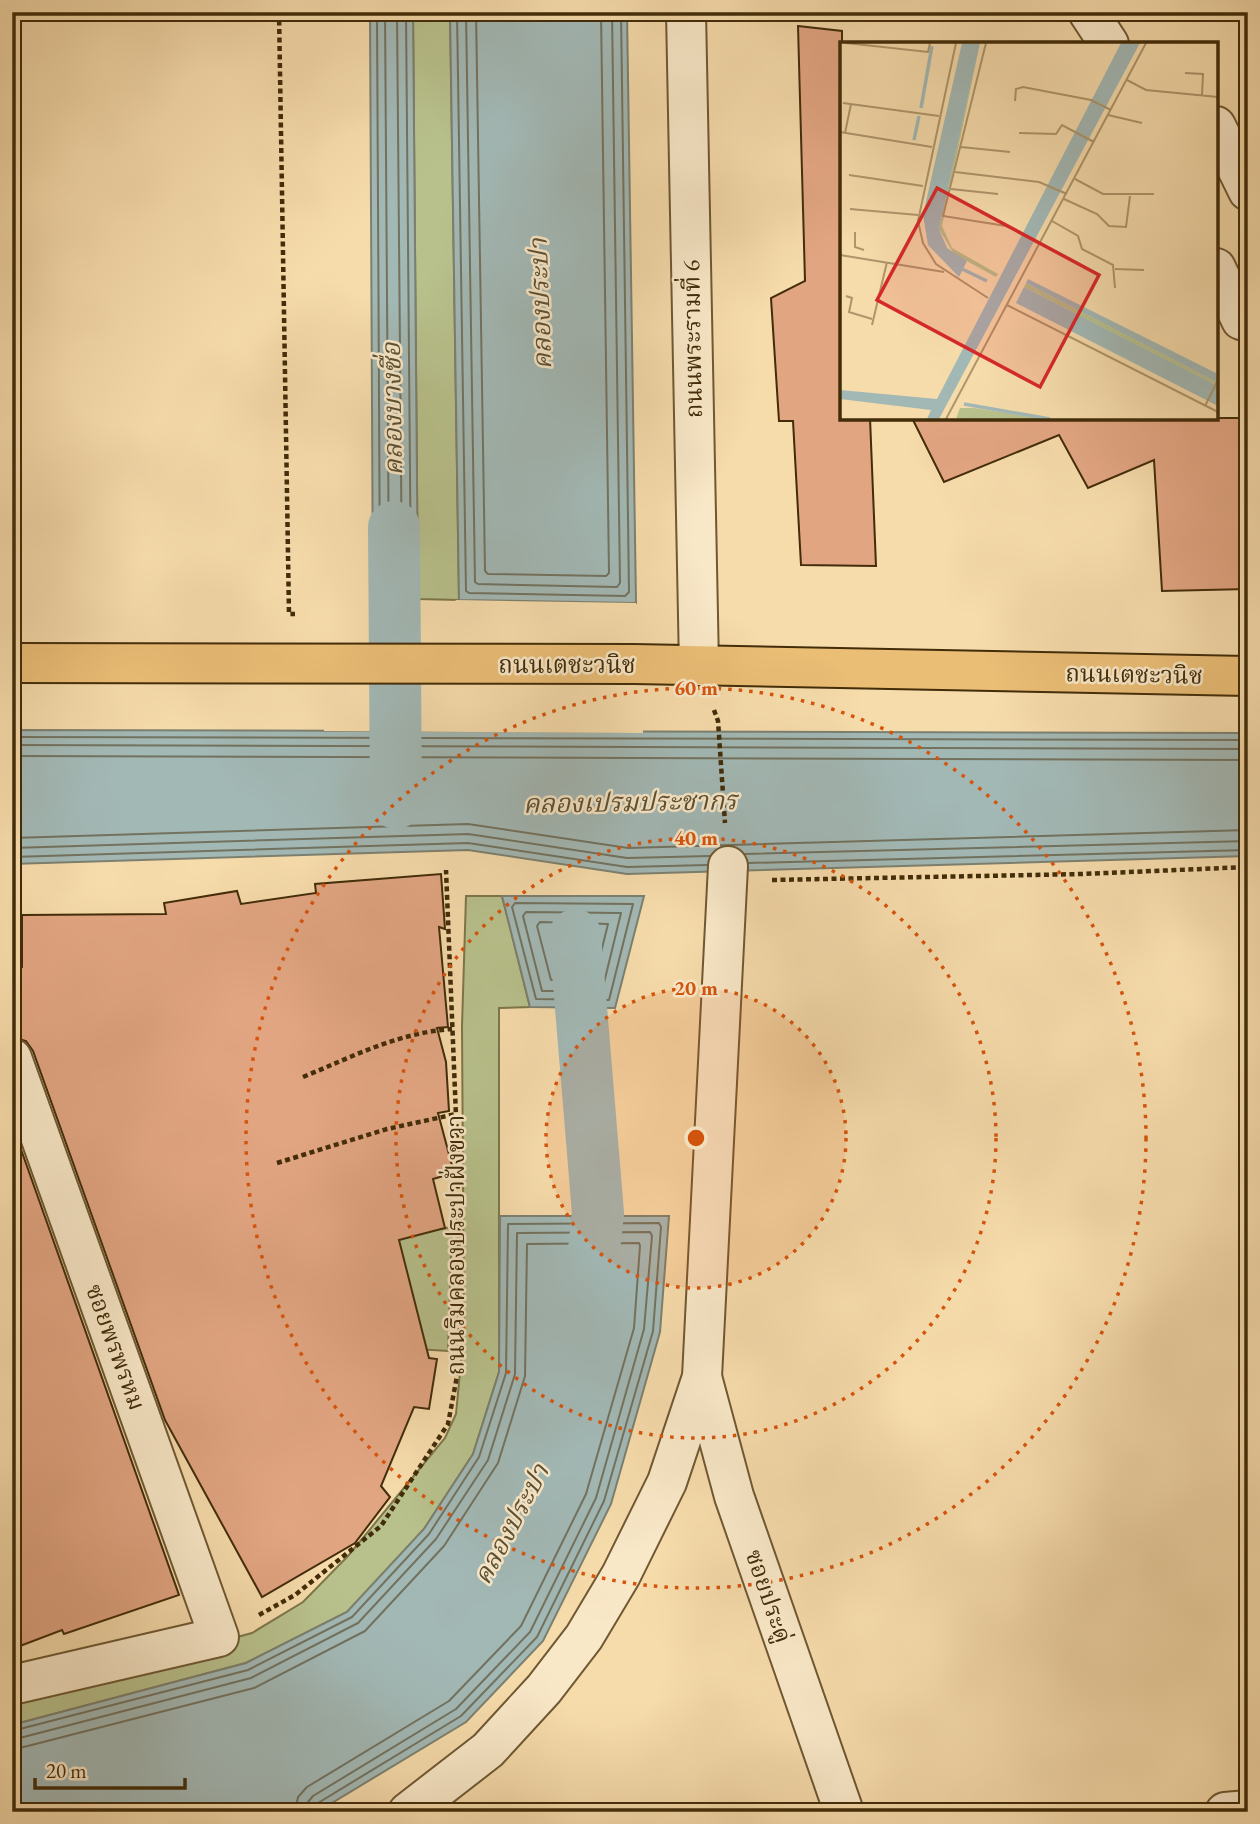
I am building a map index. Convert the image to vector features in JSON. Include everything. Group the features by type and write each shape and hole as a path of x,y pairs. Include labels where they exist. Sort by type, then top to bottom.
{"main road":[{"name":"ถนนเตชะวนิช","path":"12,663 634,664 1248,676"}],"street":[{"name":"ถนนพระรามที่ 6","path":"686,12 699,666"},
{"path":"1088,12 1108,42"},
{"path":"1218,130 1248,191"},
{"path":"1218,272 1241,320 1248,322"},
{"path":"408,1812 488,1750 544,1689 584,1637 621,1575 667,1482 702,1377 715,1163 727,874"},
{"name":"ซอยพรพรหม","path":"12,1058 219,1637"},
{"name":"ซอยประดู่","path":"702,1377 734,1496 844,1812"},
{"path":"12,1685 219,1637"},
{"path":"1225,1812 1248,1810"}],"path":[{"path":"279,12 289,614"},
{"path":"718,729 727,874 1082,874 1248,867"},
{"name":"ถนนริมคลองประปาฝั่งขวา","path":"219,1637 295,1595 381,1526 448,1424 460,1360 456,1114 446,870"},
{"path":"303,1077 401,1037 425,1031 453,1029"},
{"path":"277,1163 387,1129 456,1114"}],"green space":[{"path":"413,12 450,12 459,600 418,599"},
{"path":"466,896 502,896 530,1007 499,1008 499,1372 473,1454 424,1529 347,1612 246,1663 12,1725 12,1698 252,1633 303,1602 348,1556 445,1438 456,1414 464,1330 462,1026"},
{"path":"452,1227 448,1351 332,1344 359,1243"}],"water":[{"name":"คลองบางซื่อ","path":"370,12 413,12 418,599 373,599"},
{"path":"450,12 627,12 636,603 459,600"},
{"name":"คลองเปรมประชากร","path":"12,730 1248,733 1248,856 627,874 468,850 12,864"},
{"path":"502,896 644,896 615,1008 530,1007"},
{"path":"500,1216 669,1216 660,1332 611,1504 543,1641 466,1722 317,1812 12,1812 12,1725 246,1663 347,1612 424,1529 473,1454 499,1372"}],"pier":[{"path":"455,600 636,603 636,606 459,603"},
{"path":"324,728 643,729 643,733 324,731"}],"building":[{"path":"798,26 842,31 840,420 870,420 876,566 801,565 793,421 779,421 771,298 805,281"},
{"path":"1248,418 1248,589 1162,591 1154,460 1088,488 1059,435 944,482 913,420"},
{"path":"441,874 445,929 439,927 448,1027 437,1028 446,1062 449,1111 438,1113 454,1173 433,1179 445,1228 399,1240 429,1358 437,1359 429,1409 414,1407 381,1486 390,1497 355,1543 262,1597 165,1420 33,1051 26,1041 12,1037 12,969 22,967 22,915 166,914 164,903 237,891 241,904 316,893 315,884"},
{"path":"12,1124 179,1595 64,1634 62,1630 12,1649"}],"waterway":[{"name":"คลองบางซื่อ","path":"394,527 396,803"},
{"name":"คลองประปา","path":"575,935 598,1213 590,1287"}]}
